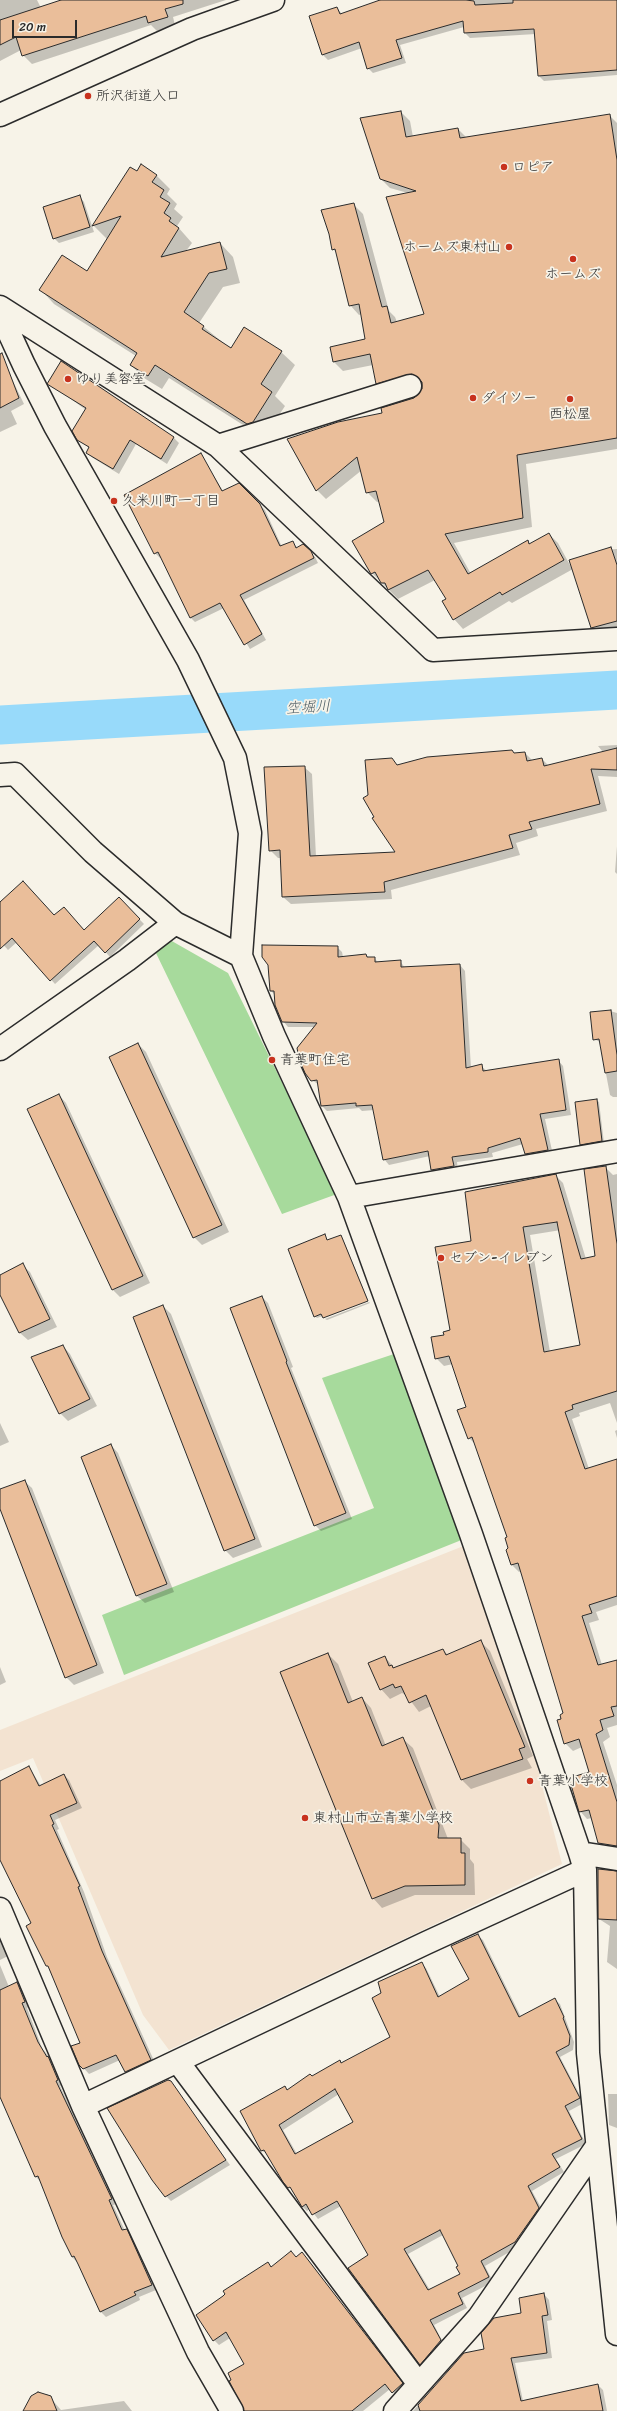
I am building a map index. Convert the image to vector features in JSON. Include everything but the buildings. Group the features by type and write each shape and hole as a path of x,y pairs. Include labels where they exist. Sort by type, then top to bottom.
{"street":[{"path":"0,115 192,29 273,0"},
{"path":"0,307 218,446 433,650 617,638"},
{"path":"0,313 55,426 188,660 235,758 250,833 241,956 274,1036 349,1198 471,1534 582,1862 588,2053 617,2334"},
{"path":"218,446 410,386"},
{"path":"0,775 15,774 92,852 174,923 241,956"},
{"path":"0,1049 127,960 174,923"},
{"path":"349,1198 617,1151"},
{"path":"83,2106 178,2062 426,1942 582,1862 617,1859"},
{"path":"0,1909 83,2106 198,2352 232,2411"},
{"path":"178,2062 418,2383"},
{"path":"395,2411 418,2383 479,2317 597,2146"}],"shaded area":[{"name":"東村山市立青葉小学校","path":"466,1545 517,1687 562,1864 169,2050 143,2015 33,1758 0,1771 0,1730"}],"green space":[{"path":"170,940 228,973 337,1194 282,1214 155,951"},
{"path":"397,1353 464,1539 124,1675 102,1615 374,1508 322,1378"}],"waterway":[{"name":"空堀川","path":"0,725 617,690"}],"place":[{"name":"所沢街道入口","path":"88,96"},
{"name":"ロピア","path":"504,167"},
{"name":"ホームズ東村山","path":"509,247"},
{"name":"ホームズ","path":"573,259"},
{"name":"ゆり美容室","path":"68,379"},
{"name":"ダイソー","path":"473,398"},
{"name":"西松屋","path":"570,399"},
{"name":"久米川町一丁目","path":"114,501"},
{"name":"青葉町住宅","path":"272,1060"},
{"name":"セブン-イレブン","path":"441,1258"},
{"name":"青葉小学校","path":"530,1781"},
{"name":"東村山市立青葉小学校","path":"305,1818"}]}
